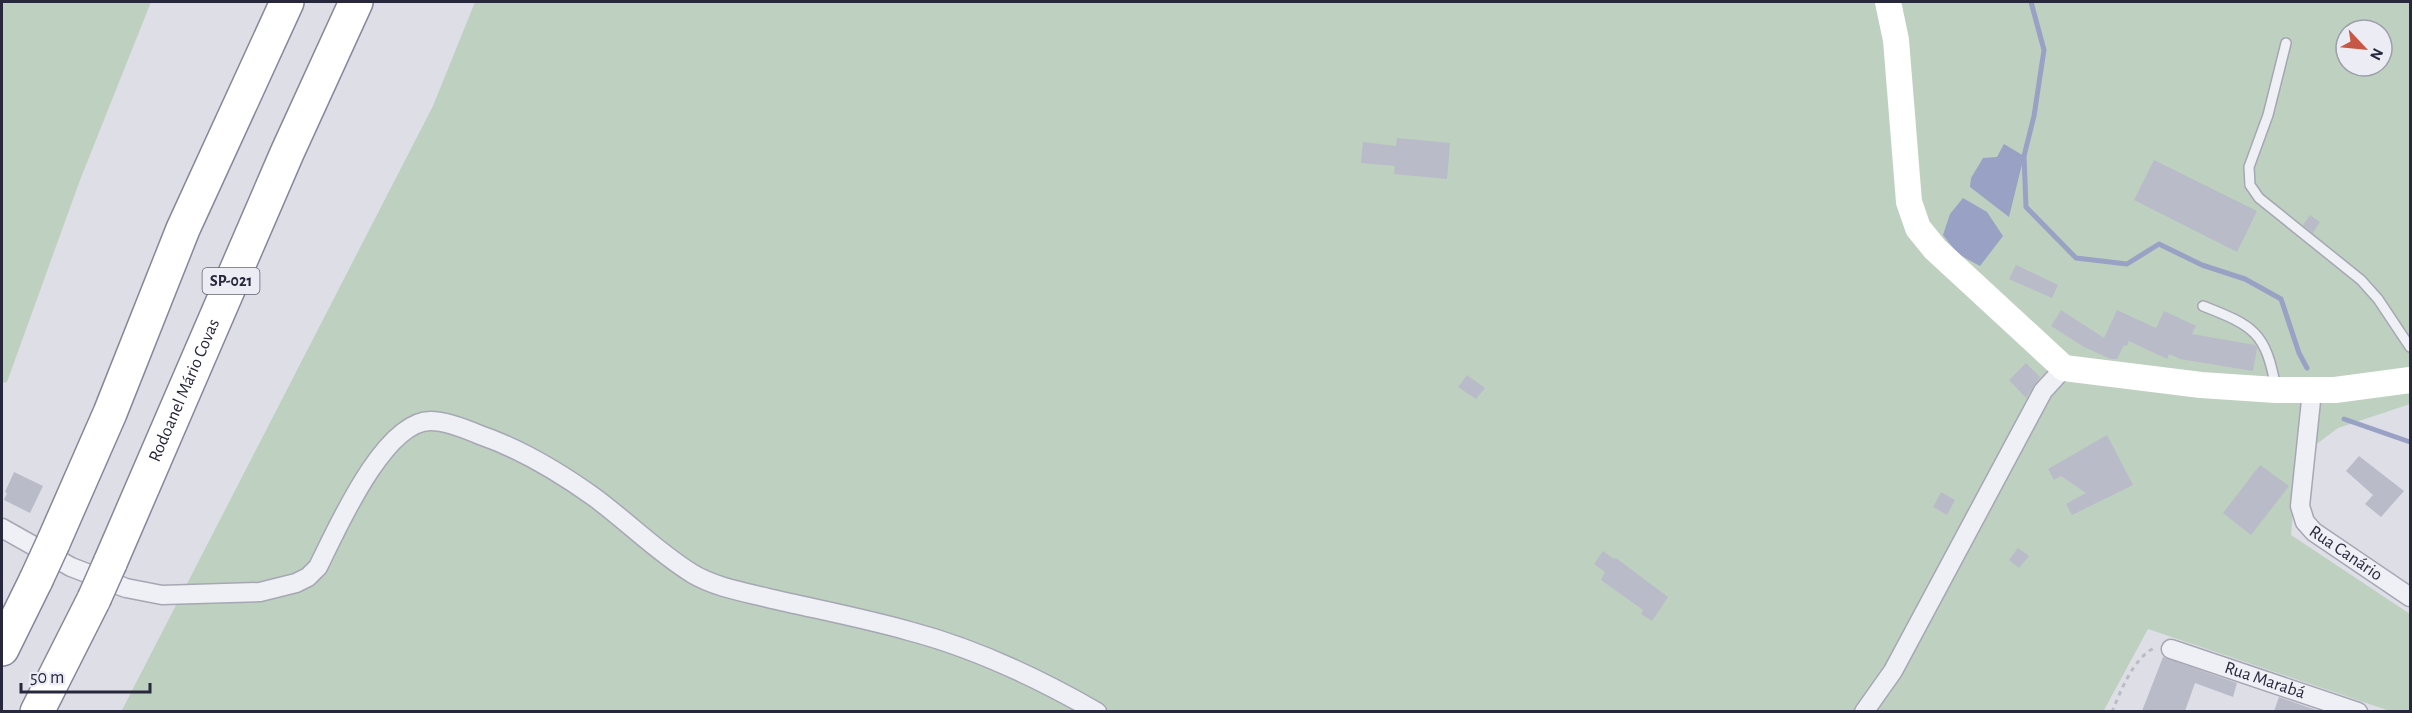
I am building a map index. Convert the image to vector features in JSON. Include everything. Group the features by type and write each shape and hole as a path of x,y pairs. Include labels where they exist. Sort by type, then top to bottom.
{"highway":[{"path":"2,649 53,543 110,413 183,229 287,2"},
{"name":"Rodoanel Mário Covas","path":"37,711 94,599 282,163 356,2"}],"main road":[{"path":"1888,2 1896,40 1906,190 1918,228 1935,249 2064,368 2201,385 2276,390 2367,388 2410,380"}],"street":[{"path":"1864,711 1893,671 2043,391 2064,368"},
{"name":"Rua Canário","path":"2312,391 2301,515 2314,532 2410,597"},
{"path":"2,528 71,567 140,592 162,595 260,592 276,589 308,577 318,567 363,479 385,449 411,426 430,421 504,443 550,468 594,498 657,550 695,575 735,590 910,631 994,660 1096,711"},
{"name":"Rua Marabá","path":"2171,649 2358,711"}],"lane":[{"path":"2286,43 2271,106 2249,167 2250,185 2259,198 2361,280 2378,299 2410,347"},
{"path":"2203,306 2240,320 2256,334 2269,356 2276,390"}],"path":[{"path":"2112,711 2132,671 2144,653 2155,647 2171,649"}],"green space":[{"path":"2,2 151,2 80,180 7,382 2,383"},
{"path":"475,2 2410,2 2410,404 2338,428 2302,455 2295,489 2291,535 2410,614 2410,711 2390,711 2148,629 2103,712 121,712 433,106"}],"water":[{"path":"2004,144 2024,156 2009,217 1970,187 1971,178 1983,158 1997,157"},
{"path":"1963,198 1987,212 2003,236 1980,266 1958,254 1943,235 1950,214"}],"building":[{"path":"1397,138 1450,143 1447,179 1394,174 1395,166 1361,163 1363,142 1396,146"},
{"path":"2154,160 2257,211 2237,252 2134,200"},
{"path":"2310,215 2320,222 2313,233 2303,225"},
{"path":"2016,265 2058,285 2052,298 2009,279"},
{"path":"2061,310 2104,338 2117,310 2156,328 2164,311 2196,326 2192,334 2255,345 2257,348 2253,371 2180,359 2169,354 2167,359 2129,341 2127,346 2124,345 2117,359 2111,359 2084,347 2051,326"},
{"path":"2026,363 2040,377 2026,398 2009,380"},
{"path":"1467,375 1485,388 1476,399 1458,387"},
{"path":"2107,435 2133,485 2072,515 2066,504 2086,493 2061,476 2054,480 2048,469"},
{"path":"2359,456 2404,491 2381,517 2365,504 2373,495 2346,471"},
{"path":"2260,465 2289,486 2251,535 2223,513"},
{"path":"14,472 43,486 30,513 4,500"},
{"path":"1941,492 1955,500 1947,515 1933,507"},
{"path":"2018,548 2029,556 2019,568 2009,560"},
{"path":"1603,551 1668,597 1652,621 1641,614 1643,610 1601,580 1605,572 1594,564"},
{"path":"2163,657 2237,683 2233,697 2195,683 2185,711 2142,711"},
{"path":"2279,697 2319,711 2274,711"}],"waterway":[{"path":"2031,2 2044,50 2034,116 2024,156 2026,207 2076,258 2127,264 2159,244 2202,265 2245,279 2281,299 2299,353 2307,368"},
{"path":"2344,419 2410,442"}]}
